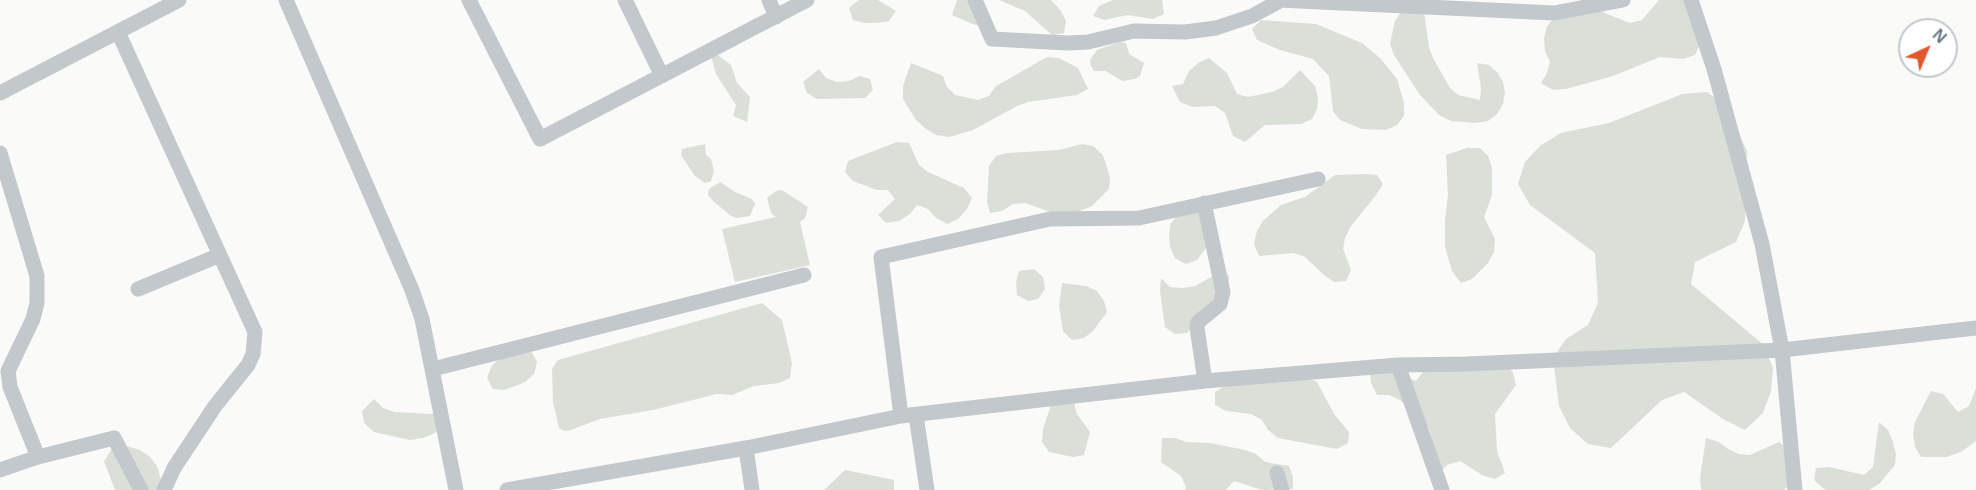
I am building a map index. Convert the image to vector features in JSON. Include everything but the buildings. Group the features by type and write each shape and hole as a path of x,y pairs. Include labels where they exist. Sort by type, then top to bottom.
{"street":[{"path":"0,93 178,0"},
{"path":"286,0 412,290 422,319 456,490"},
{"path":"469,0 540,139 807,0"},
{"path":"625,0 662,76"},
{"path":"769,0 776,16"},
{"path":"975,0 992,39 1068,43 1088,42 1134,31 1185,32 1216,28 1252,16 1278,1 1552,7 1623,0"},
{"path":"1691,0 1714,69 1762,244 1782,350 1795,490"},
{"path":"118,32 252,327 255,344 248,365 209,415 174,468 164,490"},
{"path":"0,153 37,276 37,303 33,320 4,370 38,457"},
{"path":"927,490 908,415 881,257 1050,219 1139,218 1318,178"},
{"path":"1204,203 1223,292 1220,304 1198,322 1205,381"},
{"path":"138,289 220,255"},
{"path":"433,369 804,275"},
{"path":"507,490 746,448 908,415 1205,381 1398,365 1782,350 1976,328"},
{"path":"1398,365 1442,490"},
{"path":"0,470 38,457 114,438 141,490"},
{"path":"746,448 752,490"},
{"path":"1277,473 1282,490"}],"shaded area":[{"path":"859,0 878,0 896,11 889,21 865,23 853,20 849,8"},
{"path":"957,0 969,0 987,25 975,25 952,15"},
{"path":"999,0 1051,0 1066,21 1064,33 1052,35 1025,11"},
{"path":"1113,0 1162,0 1164,14 1153,19 1128,15 1104,20 1093,16 1099,6"},
{"path":"1659,0 1687,0 1700,44 1695,55 1683,59 1660,57 1613,76 1566,89 1553,90 1541,83 1550,62 1545,51 1544,38 1547,26 1555,17 1598,8 1630,23 1642,20"},
{"path":"1402,11 1424,12 1429,47 1433,58 1450,88 1458,95 1480,100 1481,88 1477,63 1489,65 1497,72 1503,82 1505,93 1503,104 1497,114 1488,121 1475,123 1451,121 1439,115 1420,95 1394,55 1390,44 1395,21"},
{"path":"1261,20 1316,24 1362,43 1381,59 1397,79 1404,103 1404,116 1397,125 1386,130 1362,129 1340,120 1333,111 1329,76 1313,59 1280,50 1257,40 1252,29"},
{"path":"1120,42 1126,43 1129,54 1144,63 1140,76 1135,79 1122,81 1106,71 1094,71 1091,66 1090,60 1097,50"},
{"path":"714,52 731,65 737,83 750,97 747,122 733,116 736,105 716,74 711,56"},
{"path":"1047,57 1059,58 1078,68 1088,89 1077,95 1028,102 973,130 949,137 936,135 926,129 916,120 903,99 903,86 911,63 943,76 947,87 955,95 978,100 989,96 996,86"},
{"path":"1209,58 1227,73 1237,94 1248,97 1283,87 1300,70 1315,86 1318,98 1317,109 1312,119 1301,124 1265,125 1245,142 1233,136 1225,113 1215,106 1192,107 1180,102 1172,86 1183,84 1189,71 1198,63"},
{"path":"819,69 826,78 837,82 849,81 860,76 870,79 873,90 865,98 817,99 807,93 803,82"},
{"path":"1707,92 1726,106 1747,151 1745,221 1736,242 1695,262 1691,284 1764,345 1773,368 1771,391 1763,413 1745,430 1723,419 1684,392 1662,400 1611,448 1588,444 1570,428 1559,406 1553,358 1566,339 1588,325 1598,303 1595,253 1530,205 1518,184 1525,162 1541,145 1561,133 1609,123 1682,94"},
{"path":"897,142 909,143 919,165 928,172 964,188 972,198 967,209 958,219 947,224 936,218 928,209 917,205 910,214 899,221 886,223 878,215 895,199 888,190 877,190 853,181 845,172 848,161"},
{"path":"705,144 706,155 711,159 714,171 711,181 705,183 695,176 681,155 682,149"},
{"path":"1082,144 1093,146 1103,155 1110,177 1109,189 1092,206 1070,215 1059,215 1025,203 1013,204 1002,211 990,213 987,202 989,166 996,156 1007,153 1059,150"},
{"path":"1467,148 1480,148 1488,156 1492,168 1492,195 1484,217 1495,239 1494,252 1488,263 1472,279 1461,283 1452,271 1445,247 1448,194 1446,155"},
{"path":"1335,175 1377,175 1383,184 1351,226 1345,238 1343,249 1351,270 1346,281 1334,282 1305,257 1294,253 1259,256 1254,244 1257,231 1263,221 1281,205 1305,197"},
{"path":"720,182 752,199 755,204 750,216 737,218 731,216 712,200 708,195 709,189"},
{"path":"782,190 808,207 805,218 800,222 810,265 735,282 722,229 776,217 771,213 767,198 776,191"},
{"path":"1204,208 1212,240 1197,260 1186,264 1175,258 1170,247 1171,223 1179,214"},
{"path":"1034,269 1043,277 1045,289 1038,299 1028,301 1017,295 1016,282 1019,271"},
{"path":"1217,274 1229,275 1228,287 1187,333 1175,334 1165,327 1160,291 1161,278 1170,287 1183,288 1195,286"},
{"path":"1062,283 1086,286 1097,291 1104,301 1107,312 1093,331 1084,338 1072,340 1063,331 1059,306"},
{"path":"762,303 782,320 792,363 790,378 779,383 754,386 732,395 717,394 653,410 600,419 571,430 564,431 559,428 553,402 552,369 558,360"},
{"path":"531,351 537,362 534,374 525,382 515,386 504,390 493,389 487,378 491,367 499,358"},
{"path":"1506,364 1513,373 1516,385 1495,414 1497,451 1505,473 1495,479 1482,475 1460,461 1447,465 1440,473 1429,428 1400,400 1389,395 1377,395 1371,383 1370,371 1395,372 1416,381 1423,372"},
{"path":"1306,377 1317,382 1334,414 1349,432 1348,443 1337,449 1278,438 1268,430 1262,420 1251,414 1226,411 1215,405 1215,392 1235,380"},
{"path":"1976,388 1976,441 1961,452 1946,457 1921,457 1915,447 1913,434 1915,422 1931,391 1943,394 1958,412 1969,406"},
{"path":"374,399 383,408 395,412 442,413 442,425 435,433 410,440 374,432 364,423 362,411"},
{"path":"1074,403 1077,414 1090,432 1084,455 1073,457 1049,452 1042,442 1043,429 1051,405"},
{"path":"1879,422 1888,430 1896,454 1895,465 1879,484 1869,490 1825,490 1814,480 1816,468 1829,467 1864,475 1873,467"},
{"path":"1162,438 1210,443 1245,450 1256,454 1265,462 1289,466 1293,477 1293,489 1262,490 1234,481 1226,490 1185,490 1181,476 1161,462"},
{"path":"1706,438 1719,442 1739,454 1750,455 1779,442 1788,448 1791,483 1784,490 1701,490 1700,478"},
{"path":"116,443 140,450 150,457 157,466 164,490 115,490 104,461"},
{"path":"845,470 894,480 894,490 824,490"}]}
